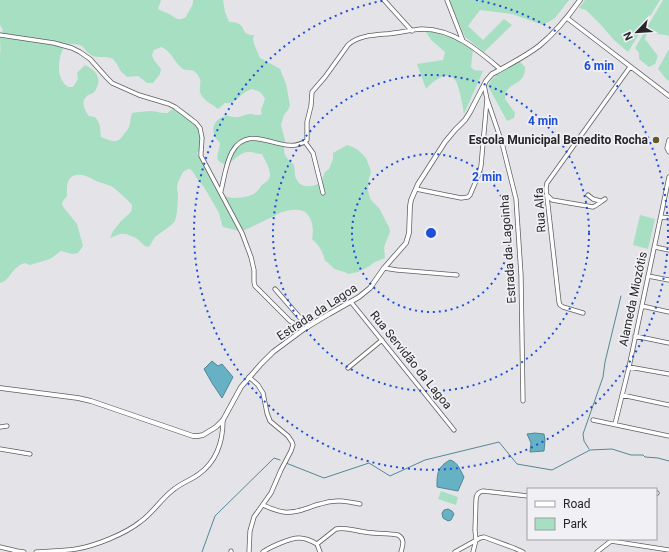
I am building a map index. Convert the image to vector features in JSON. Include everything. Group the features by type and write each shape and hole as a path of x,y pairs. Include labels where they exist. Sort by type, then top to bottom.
{"street":[{"path":"384,0 412,31"},
{"path":"447,0 463,41"},
{"name":"Estrada da Lagoa","path":"0,388 91,401 193,436 198,436 216,427 223,420 241,387 273,352 308,327 364,294 370,288 384,268 406,243 409,233 410,206 416,188 445,142 465,120 484,85 492,74 537,48 554,33 580,0"},
{"path":"567,18 669,96"},
{"path":"221,191 228,163 233,151 244,140 256,138 289,145 305,142 308,138 307,122 311,106 312,92 352,41 362,38 422,29 438,31 463,41 478,50 500,69"},
{"path":"0,35 54,43 72,48 90,59 112,83 139,95 176,107 196,123 200,128 202,138 201,156 221,191 252,257 255,286 284,316 304,330"},
{"name":"Rua Alfa","path":"584,313 563,307 559,302 547,195 547,183 630,67"},
{"path":"416,188 461,198 470,196 481,166 487,99 484,85"},
{"name":"Estrada da Lagoinha","path":"487,99 502,143 516,199 521,275 524,401"},
{"path":"669,140 667,148 669,152"},
{"path":"305,142 313,153 323,193"},
{"name":"Alameda Miozótis","path":"615,424 629,367 669,177"},
{"path":"547,195 552,200 593,207 605,199"},
{"path":"588,195 593,199 600,201"},
{"path":"661,217 669,218"},
{"path":"655,247 669,250"},
{"path":"384,268 457,275"},
{"path":"648,276 669,280"},
{"path":"275,289 308,327"},
{"name":"Rua Servidão da Lagoa","path":"351,302 454,430"},
{"path":"642,306 669,312"},
{"path":"635,336 669,343"},
{"path":"348,368 382,340"},
{"path":"629,367 669,374"},
{"path":"249,378 263,393 270,421 288,436 293,445 271,493 254,517 250,531 249,552"},
{"path":"622,395 669,404"},
{"path":"36,552 77,548 105,540 130,529 141,522 167,494 206,469 211,463 221,443 223,420"},
{"path":"593,420 669,436"},
{"path":"0,426 7,426"},
{"path":"0,449 30,454"},
{"path":"473,552 476,540 476,496 478,493 483,491 527,496"},
{"path":"263,505 285,512 307,509 333,502 344,501 360,504"},
{"path":"317,544 336,529 353,529 363,532 398,535 401,537 403,542 401,552"},
{"path":"455,552 484,537 523,552"},
{"path":"263,552 269,548 299,538 306,539 317,544 320,552"},
{"path":"597,552 611,540 669,550"},
{"path":"0,547 24,552"}],"green space":[{"path":"0,0 161,0 158,9 179,19 186,17 192,6 193,0 223,0 225,12 229,22 238,23 245,33 254,35 254,44 260,58 280,69 286,84 290,105 284,115 281,125 285,140 284,152 286,157 294,165 295,175 298,182 307,186 321,183 325,172 329,169 333,159 333,153 347,145 358,150 366,158 371,173 369,178 369,195 371,200 379,208 390,232 384,247 385,258 358,272 348,274 335,269 325,261 320,249 312,239 313,229 310,218 305,212 298,210 289,210 281,213 245,230 239,231 223,227 219,213 204,187 190,169 183,172 178,182 177,212 175,221 155,237 149,247 145,246 136,238 126,234 120,234 110,238 113,231 121,221 131,212 132,205 111,186 87,176 76,175 70,178 68,182 67,196 62,204 77,224 83,246 78,253 72,254 61,251 50,259 30,265 25,263 22,264 15,269 5,281 0,283 0,37 3,30 0,25","holes":["72,44 82,46 93,56 113,59 127,77 138,76 147,83 153,83 160,74 161,69 152,55 154,50 161,47 168,51 177,64 183,69 193,71 197,74 200,81 201,95 205,100 218,109 225,103 235,101 249,90 252,89 260,92 265,99 261,110 262,114 251,114 236,117 225,116 217,121 213,132 220,143 217,156 221,163 226,165 229,164 246,152 262,154 270,171 270,177 268,180 250,196 234,198 222,196 213,182 209,166 199,157 197,153 205,138 193,117 186,111 179,108 174,108 168,113 152,111 132,113 128,130 119,140 111,141 101,137 100,126 95,117 89,116 85,109 84,103 85,98 94,92 97,87 97,75 92,69 85,65 77,73 78,79 73,87 68,87 64,83 59,73 59,62 64,46"]},
{"path":"449,0 569,0 555,18 543,25 512,14 480,10 468,26 483,40 504,19 512,25 484,52 465,37"},
{"path":"585,0 660,0 628,52 614,40 586,10 579,8"},
{"path":"663,0 669,0 669,36 647,33 645,39 658,56 655,64 649,67 639,59 639,53 635,48"},
{"path":"428,31 453,38 473,49 471,67 474,70 483,71 464,114 458,86 452,77 444,76 432,83 426,89 417,64 443,60 445,52 431,40 426,32"},
{"path":"669,49 669,80 668,81 658,69"},
{"path":"519,61 525,67 524,73 521,80 512,86 506,93 505,99 515,113 514,118 507,121 488,86 493,78"},
{"path":"640,215 655,219 648,249 633,245"},
{"path":"441,491 458,497 456,505 438,499"}],"water":[{"path":"212,361 218,366 222,364 233,377 222,398 204,369"},
{"path":"527,434 544,434 544,451 530,452 531,443"},
{"path":"450,460 457,464 464,477 458,491 437,487 437,478 440,468"},
{"path":"448,509 454,514 451,520 448,521 443,518 442,513 444,510"}],"waterway":[{"path":"589,449 584,441 583,434 603,377 605,362 621,296"},
{"path":"286,463 324,478 369,463 390,476 425,460 499,442 517,464 552,470 590,450 612,449 631,455 643,455 645,457 669,461"},
{"path":"202,552 215,516 274,458 280,460"}],"place":[{"name":"Escola Municipal Benedito Rocha","path":"656,140"}]}
